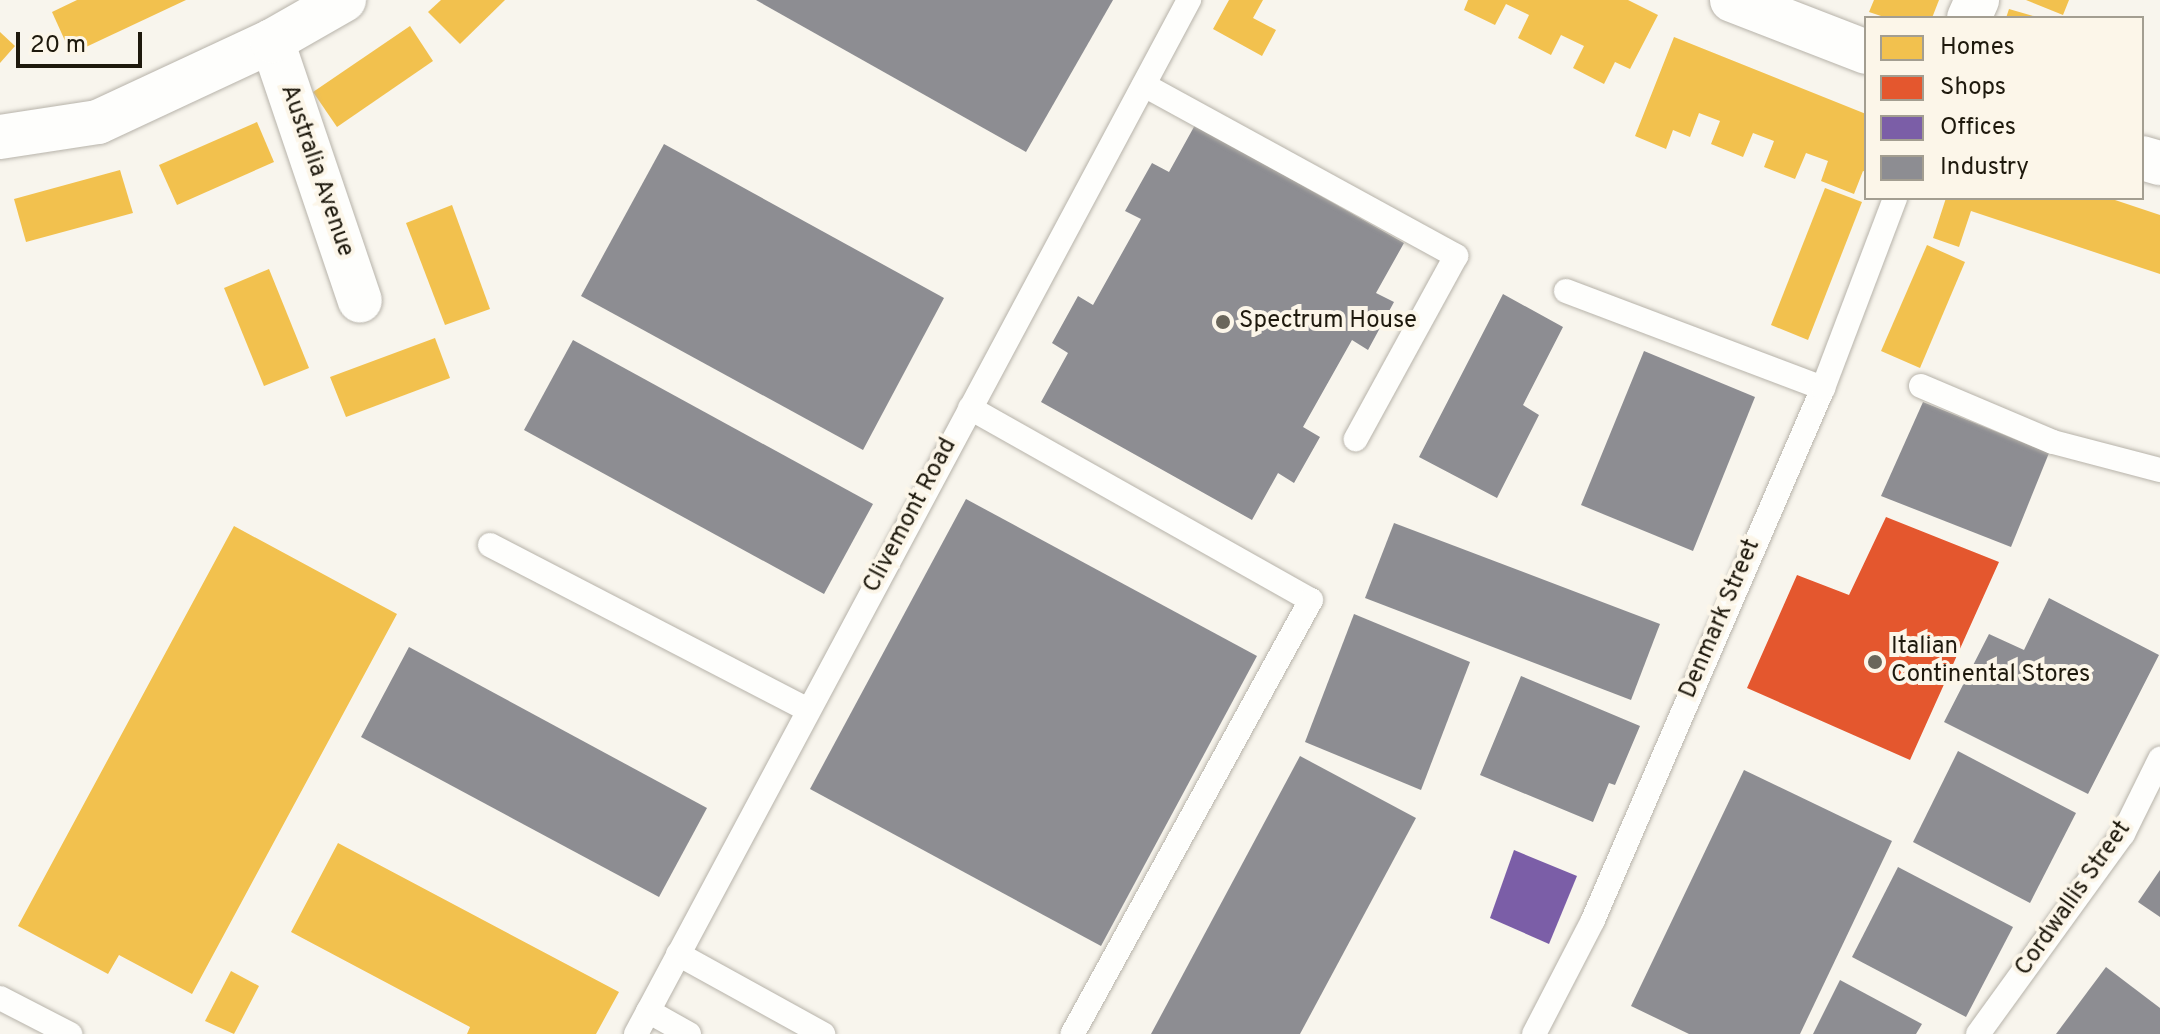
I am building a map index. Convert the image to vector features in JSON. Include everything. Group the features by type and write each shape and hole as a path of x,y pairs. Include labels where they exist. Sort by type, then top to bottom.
{"street":[{"path":"0,137 98,122 272,41 344,0"},
{"path":"1732,0 1864,51"},
{"name":"Australia Avenue","path":"272,41 360,301"}],"lane":[{"name":"Clivemont Road","path":"636,1034 807,709 1189,0"},
{"path":"1144,85 1456,256 1356,439"},
{"name":"Denmark Street","path":"1534,1034 1593,920 1823,388 1894,200"},
{"path":"1566,291 1823,388"},
{"path":"1921,386 2053,442 2160,470"},
{"path":"970,408 1311,600 1072,1034"},
{"path":"490,545 807,709"},
{"name":"Cordwallis Street","path":"1978,1034 2123,834 2160,759"},
{"path":"678,954 823,1034"},
{"path":"0,998 70,1034"},
{"path":"648,1011 689,1034"}],"building: Homes":[{"path":"77,0 186,0 71,54 52,12"},
{"path":"441,0 505,0 460,44 428,12"},
{"path":"1229,0 1263,0 1253,18 1276,30 1262,56 1213,29"},
{"path":"1468,0 1628,0 1658,15 1630,69 1615,62 1604,84 1573,68 1584,46 1561,35 1551,55 1518,38 1529,15 1506,4 1495,25 1464,10"},
{"path":"1874,0 1939,0 1933,16 1881,16 1869,12"},
{"path":"2026,0 2069,0 2063,15"},
{"path":"2009,9 2034,16 2007,16"},
{"path":"410,26 433,61 337,127 313,92"},
{"path":"0,32 15,46 0,63"},
{"path":"1674,37 1864,113 1864,171 1854,194 1821,181 1828,161 1806,153 1795,179 1764,167 1774,141 1753,133 1743,157 1711,144 1720,121 1699,113 1690,137 1673,130 1666,149 1635,136"},
{"path":"257,122 274,162 177,205 159,165"},
{"path":"120,170 133,213 26,242 14,199"},
{"path":"1825,188 1862,202 1808,340 1771,325"},
{"path":"1945,200 2115,200 2160,215 2160,274 1971,211 1959,247 1933,238"},
{"path":"452,205 490,309 445,325 406,223"},
{"path":"1927,245 1965,262 1920,368 1881,351"},
{"path":"269,269 309,368 264,386 224,288"},
{"path":"435,338 450,378 346,417 330,377"},
{"path":"234,526 397,614 192,994 119,955 108,974 18,926"},
{"path":"338,843 619,992 596,1034 467,1034 470,1027 291,932"},
{"path":"231,971 259,986 234,1034 205,1021"}],"building: Shops":[{"path":"1886,517 1999,562 1910,760 1747,688 1797,575 1849,595"}],"building: Offices":[{"path":"1514,850 1577,876 1549,944 1490,918"}],"building: Industry":[{"path":"756,0 1113,0 1026,152"},
{"name":"Spectrum House","path":"1195,125 1404,243 1376,293 1394,302 1368,350 1352,340 1303,427 1320,437 1294,483 1278,473 1252,520 1041,402 1068,353 1052,343 1078,296 1093,305 1141,219 1125,211 1152,163 1169,172"},
{"path":"664,144 944,298 863,450 581,296"},
{"path":"1503,294 1563,327 1523,405 1539,415 1497,498 1419,457"},
{"path":"573,340 873,504 824,594 524,430"},
{"path":"1644,351 1755,397 1693,551 1581,505"},
{"path":"1923,402 2049,453 2011,547 1881,496"},
{"path":"966,499 1257,656 1101,946 810,789"},
{"path":"1394,523 1660,624 1631,700 1365,598"},
{"path":"2049,598 2159,655 2088,794 1944,722 1989,634 2024,650"},
{"path":"1354,614 1470,662 1421,790 1305,742"},
{"path":"409,647 707,808 659,897 361,737"},
{"path":"1521,676 1640,726 1615,785 1609,783 1593,822 1480,775"},
{"path":"1958,751 2076,813 2030,903 1913,842"},
{"path":"1300,756 1416,818 1300,1034 1151,1034"},
{"path":"1744,770 1892,841 1800,1034 1689,1034 1631,1006"},
{"path":"1898,867 2013,927 1966,1017 1852,957"},
{"path":"2160,870 2160,917 2138,902"},
{"path":"2106,967 2160,1008 2160,1034 2056,1034"},
{"path":"1840,980 1922,1024 1916,1034 1813,1034"}],"place":[{"name":"Spectrum House","path":"1223,322"},
{"name":"Italian Continental Stores","path":"1875,662"}]}
